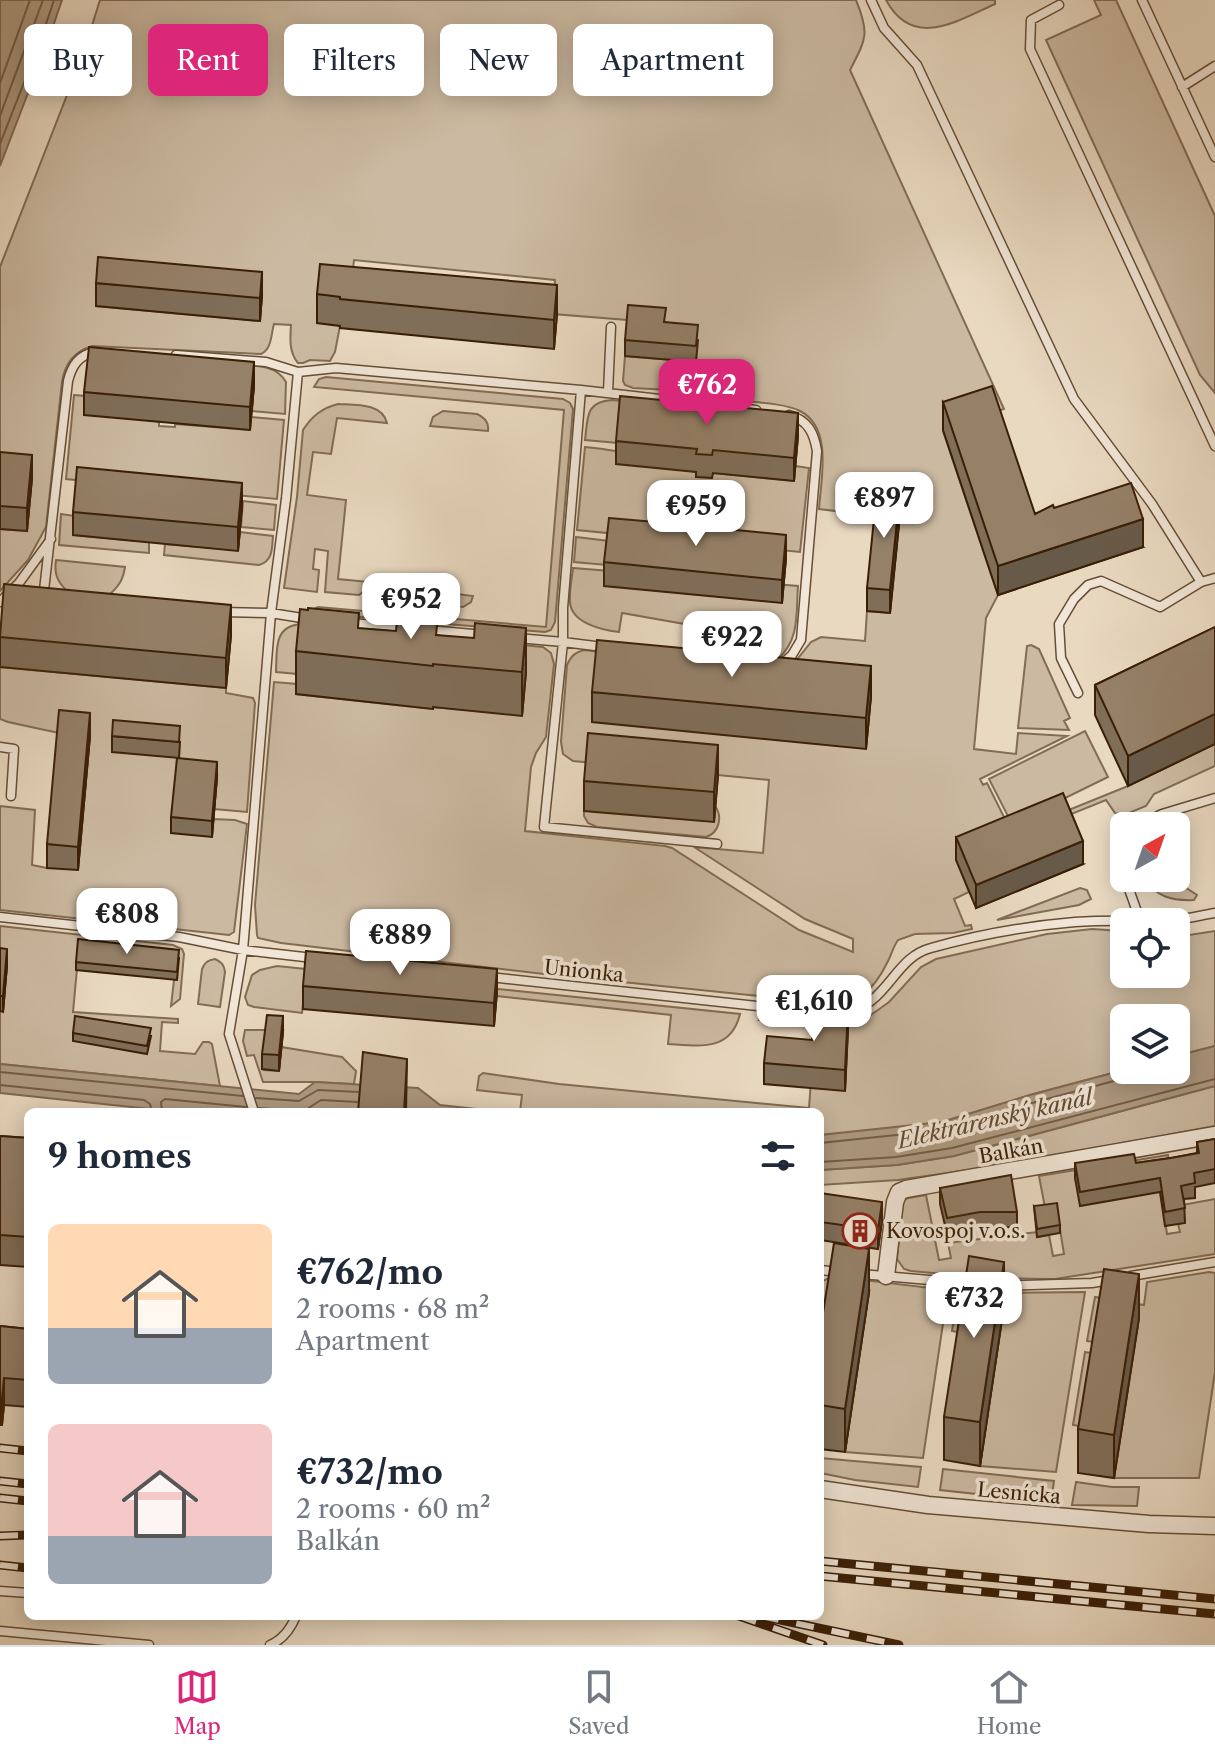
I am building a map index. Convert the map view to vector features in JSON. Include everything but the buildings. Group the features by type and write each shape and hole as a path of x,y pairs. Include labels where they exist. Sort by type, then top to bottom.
{"street":[{"name":"Balkán","path":"886,1276 895,1202 899,1192 906,1189 1215,1135"},
{"name":"Lesnícka","path":"824,1490 928,1505 1134,1523 1215,1526"}],"lane":[{"path":"871,0 884,28 917,65 1074,399 1152,504 1201,582"},
{"path":"1142,0 1215,157"},
{"path":"1059,5 1031,20 1030,49 1215,446"},
{"path":"1182,87 1215,66"},
{"path":"608,392 611,327"},
{"path":"43,600 68,381 71,369 79,358 102,351"},
{"path":"174,355 266,362 298,372 336,368 608,392 759,410"},
{"path":"253,1108 229,1034 243,950 271,613 298,372"},
{"path":"581,390 563,608 563,642 544,827 717,844"},
{"path":"774,412 796,417 808,425 815,436 817,451 801,640 792,655 774,668"},
{"path":"1,600 19,583 51,538"},
{"path":"1078,693 1061,658 1059,624 1074,599 1088,585 1101,581 1160,607 1201,582 1215,578"},
{"path":"1,600 16,600"},
{"path":"30,600 59,602"},
{"path":"213,611 271,613 314,619"},
{"path":"345,622 407,628"},
{"path":"423,629 609,648"},
{"path":"0,747 14,749 11,796"},
{"path":"1169,812 1215,798"},
{"name":"Unionka","path":"1190,917 1215,913"},
{"path":"0,917 179,937 243,950 316,959"},
{"name":"Unionka","path":"474,975 837,1014 864,1007 886,988 914,955 928,948 1003,932 1074,922 1110,921"},
{"path":"992,1286 1092,1283 1215,1262"},
{"path":"824,1270 980,1284"},
{"path":"0,1591 24,1593"},
{"path":"275,1644 294,1620"},
{"path":"0,1631 149,1645"}],"shaded area":[{"path":"100,0 856,0 864,36 850,70 1004,409 943,431 998,595 986,618 974,749 1016,754 1018,733 1067,736 980,779 983,785 987,783 1012,833 1128,786 1215,744 1215,766 1154,794 1146,806 1131,812 1114,812 1106,800 957,860 969,892 954,899 965,926 971,925 972,929 915,934 898,940 871,988 856,998 839,1003 544,974 258,938 255,905 274,682 297,684 296,694 522,715 525,672 276,672 277,647 282,634 293,625 303,624 543,647 551,653 554,664 546,737 531,767 525,831 672,848 799,930 853,952 853,939 805,919 694,847 763,853 769,780 573,761 563,754 561,742 567,665 574,655 585,650 752,674 791,667 811,642 821,637 865,641 867,611 890,613 877,516 819,509 823,455 817,429 800,411 728,397 721,387 721,367 698,365 694,389 689,391 625,385 625,356 696,362 664,337 665,323 553,314 555,280 354,260 350,295 330,361 298,363 290,340 291,325 274,324 269,345 261,354 92,346 75,355 65,369 62,382 46,527 28,560 0,591 0,529 27,531 0,475 0,267 67,96 132,96 132,24 92,24","holes":["262,295 259,321 96,306"]},
{"path":"886,0 995,0 995,4 951,23 922,28 909,24 897,15"},
{"path":"1094,0 1116,0 1215,216 1215,393 1200,375 1046,40 1101,15"},
{"path":"230,365 261,366 281,376 286,382 285,414 252,411 254,385"},
{"path":"326,377 563,399 570,403 573,409 555,622 551,630 545,632 313,613 318,607 546,627 564,410 314,387 319,379"},
{"path":"74,395 86,396 159,422 159,426 175,427 175,424 249,430 251,417 284,420 277,499 66,479"},
{"path":"612,400 649,404 618,443 585,440 592,407"},
{"path":"338,404 374,408 387,423 337,418 331,454 313,452 307,495 346,500 338,579 369,582 359,595 325,592 328,551 315,549 313,569 319,570 317,592 284,588 303,430 318,413"},
{"path":"443,411 477,414 486,421 488,431 430,426 433,417"},
{"path":"585,447 649,458 711,478 713,473 793,481 795,466 809,468 800,552 577,530"},
{"path":"243,501 276,505 274,530 241,527"},
{"path":"61,514 75,516 74,535 149,542 149,553 59,545"},
{"path":"240,532 273,536 271,554 264,563 164,555 165,544 238,550"},
{"path":"576,537 609,541 607,565 574,562"},
{"path":"56,560 125,567 120,582 109,595 67,591 57,577"},
{"path":"573,568 798,586 793,634 778,659 715,657 690,625 622,613 619,632 596,627 581,620 572,609"},
{"path":"412,588 473,596 471,602 463,607 421,601 413,594"},
{"path":"1027,646 1039,649 1070,718 1064,721 1069,730 1018,728"},
{"path":"0,667 226,688 226,693 253,698 247,812 214,809 217,777 211,837 213,819 247,824 234,932 229,935 0,910 0,806 35,810 32,865 47,868 59,733 0,719"},
{"path":"1085,731 1108,777 1012,824 989,779"},
{"path":"715,806 719,815 718,824 714,832 706,837 597,827 588,823 584,816 584,811"},
{"path":"1080,888 1087,890 1091,899 1079,905 997,920"},
{"path":"1190,890 1197,895 1194,900 1158,892"},
{"path":"0,926 173,945 182,949 180,999 171,1006 178,958 79,947 73,1012 178,1019 178,1023 162,1022 160,1051 195,1054 203,1042 209,1042 212,1044 220,1086 0,1064 0,1011 3,1011 7,965 0,964"},
{"path":"1108,930 1110,988 1190,988 1190,935 1215,931 1215,1046 1190,1052 1190,1004 1110,1004 1110,1074 942,1122 824,1136 824,1108 809,1108 815,1025 760,1018 850,1024 866,1018 889,1002 921,967 936,959 1047,934"},
{"path":"215,959 222,964 225,972 220,1007 198,1004 202,969 207,962"},
{"path":"277,966 740,1014 736,1026 721,1041 691,1046 668,1044 671,1015 497,996 497,992 306,975 302,1013 248,1005 245,997 252,975"},
{"path":"245,1030 267,1030 264,1070 279,1071 281,1047 342,1057 356,1071 354,1084 263,1082 254,1055 247,1056 243,1041"},
{"path":"483,1073 559,1084 809,1108 520,1108 522,1095 477,1090 479,1076"},
{"path":"1215,1086 1215,1126 1003,1165 898,1180 824,1185 824,1170 897,1165 954,1156"},
{"path":"1168,1155 1171,1173 1158,1175 1167,1234 1180,1232 1178,1224 1185,1222 1182,1205 1215,1199 1215,1254 1055,1279 988,1278 911,1271 904,1269 897,1259 903,1199 926,1195 939,1260 951,1258 948,1243 1037,1232 1038,1237 1049,1235 1053,1256 1064,1254 1057,1211 1046,1213 1039,1176"},
{"path":"1215,1273 1215,1372 1199,1478 1114,1478 1099,1343 1087,1341 1095,1297 1144,1305 1147,1282"},
{"path":"829,1278 948,1290 923,1458 845,1452 869,1292 828,1322 824,1322 824,1280"},
{"path":"958,1290 1085,1292 1056,1472 980,1466 1004,1306 963,1333 952,1331"},
{"path":"1085,1352 1097,1354 1085,1427 1073,1425"},
{"path":"824,1458 921,1467 918,1487 824,1474"},
{"path":"943,1469 1054,1481 1051,1502 940,1490"},
{"path":"1076,1482 1139,1487 1137,1506 1072,1505"}],"water":[{"path":"0,0 62,0 54,24 24,24 24,96 27,96 0,166"},
{"name":"Elektrárenský kanál","path":"1215,1046 1215,1086 954,1156 897,1165 824,1170 824,1135 942,1122 1110,1074 1110,1084 1190,1084 1190,1052"},
{"path":"0,1064 299,1094 315,1082 418,1088 440,1105 467,1108 141,1108 0,1093"}],"railway":[{"path":"0,1448 24,1451"},
{"path":"0,1481 24,1484"},
{"path":"0,1498 24,1501"},
{"path":"0,1536 24,1535"},
{"path":"824,1561 1215,1599"},
{"path":"0,1565 24,1568"},
{"path":"824,1576 1215,1614"},
{"path":"751,1620 823,1645"},
{"path":"780,1620 899,1645"}],"place":[{"name":"Kovospoj v.o.s.","path":"860,1231"}]}
